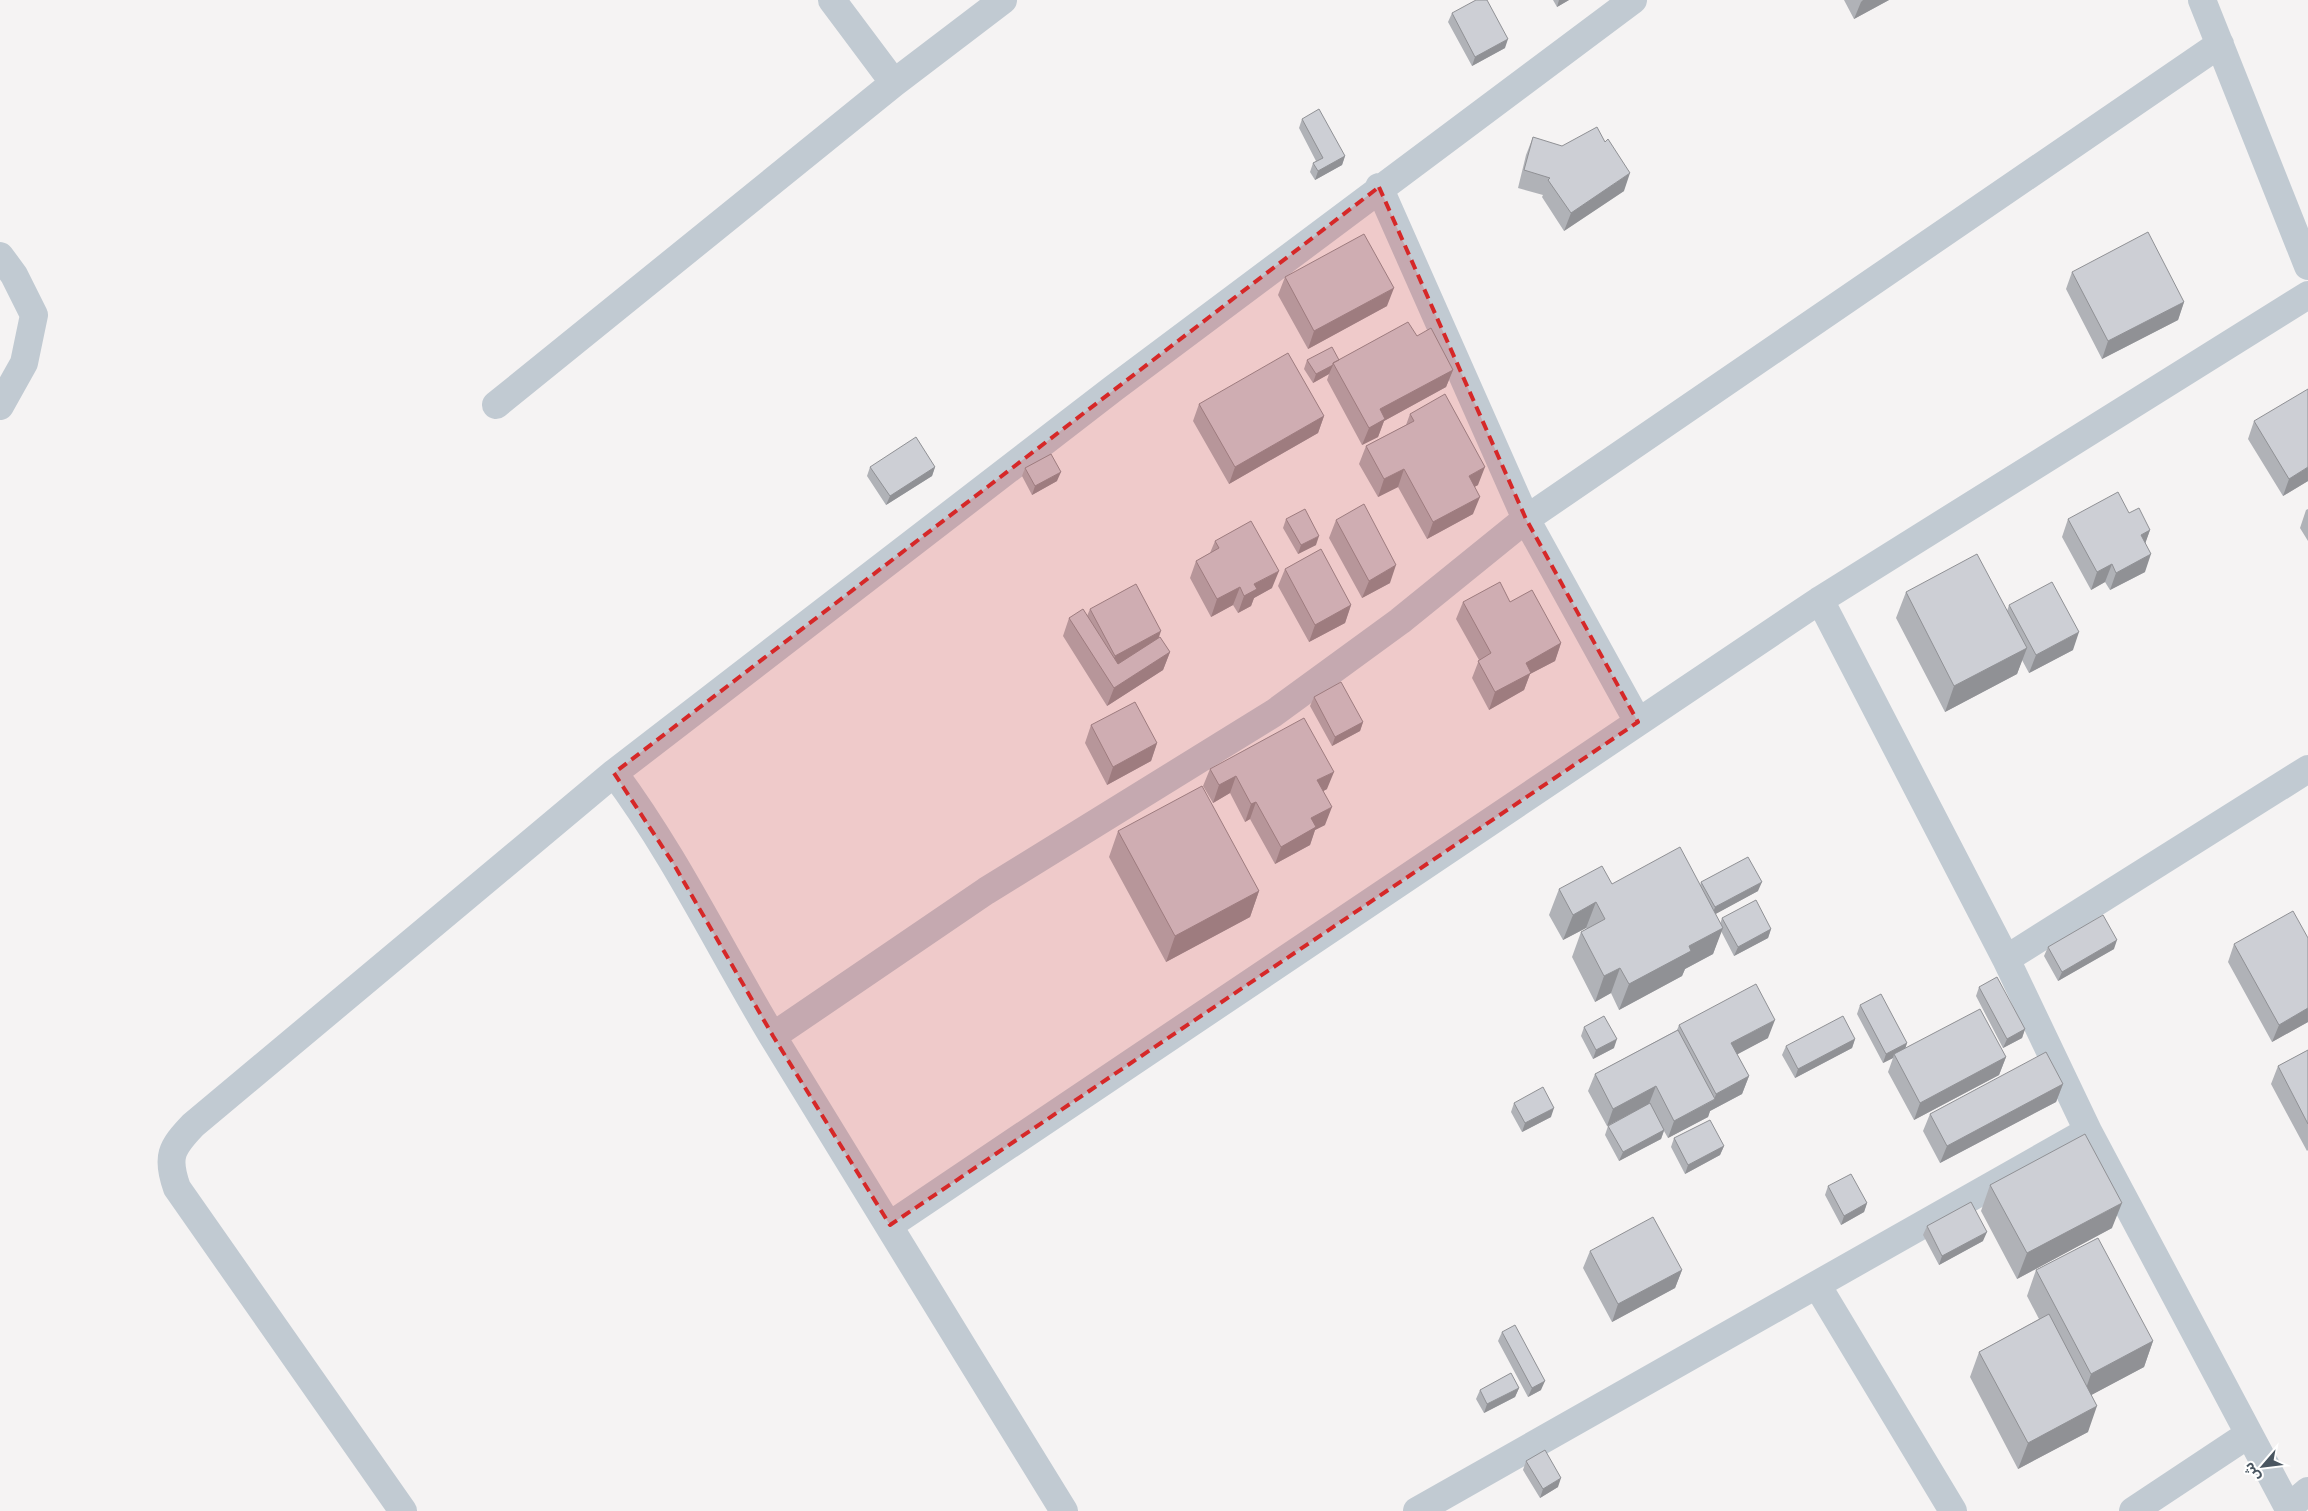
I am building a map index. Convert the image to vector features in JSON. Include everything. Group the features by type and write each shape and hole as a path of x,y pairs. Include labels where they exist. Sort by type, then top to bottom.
{"street":[{"path":"832,0 894,83"},
{"path":"496,405 894,83 1003,0"},
{"path":"403,1511 177,1188 170,1168 172,1152 180,1139 193,1125 614,773 1114,388 1379,187 1632,0"},
{"path":"2202,0 2308,266"},
{"path":"773,1036 986,891 1274,713 1400,621 1526,519 2220,44"},
{"path":"1379,187 1526,519 1638,722"},
{"path":"0,256 14,275 34,315 24,363 0,406"},
{"path":"890,1225 1820,600 2308,295"},
{"path":"1820,600 2006,959 2088,1131 2249,1434 2295,1503"},
{"path":"2006,959 2308,769"},
{"path":"614,773 636,803 673,863 773,1036 1064,1511"},
{"path":"1417,1511 2088,1131"},
{"path":"1816,1285 1953,1511"},
{"path":"2133,1511 2249,1434"}],"highlighted area":[{"path":"1379,187 1526,519 1638,722 890,1225 773,1036 673,863 614,773"}],"building":[{"path":"1476,0 1487,0 1508,39 1475,57 1452,13"},
{"path":"1319,109 1345,156 1318,171 1313,163 1323,158 1302,119"},
{"path":"1597,127 1605,142 1608,139 1630,173 1571,213 1548,180 1550,178 1524,170 1533,137 1562,146"},
{"path":"2148,232 2184,302 2108,341 2072,272"},
{"path":"1364,234 1394,288 1314,331 1285,277"},
{"path":"1408,322 1417,336 1431,328 1453,370 1380,409 1385,419 1369,428 1333,363"},
{"path":"1332,347 1339,360 1316,374 1307,360"},
{"path":"1288,353 1324,416 1235,467 1199,404"},
{"path":"2308,389 2308,467 2289,479 2254,421"},
{"path":"1445,394 1485,467 1469,476 1480,497 1433,522 1404,469 1384,479 1366,446 1414,421 1410,414"},
{"path":"916,437 935,467 890,496 870,467"},
{"path":"1051,454 1061,472 1035,486 1025,468"},
{"path":"2118,492 2129,513 2139,508 2150,530 2141,535 2151,554 2116,573 2112,564 2097,572 2068,519"},
{"path":"1364,504 1396,565 1369,581 1336,520"},
{"path":"1305,509 1319,536 1301,545 1286,519"},
{"path":"1251,521 1279,571 1254,584 1257,589 1244,596 1240,587 1217,599 1196,561 1219,548 1215,541"},
{"path":"1321,549 1351,605 1315,625 1285,569"},
{"path":"1977,554 2027,648 1954,686 1906,592"},
{"path":"1500,582 1510,602 1532,590 1561,643 1526,663 1531,673 1495,692 1478,661 1491,653 1463,602"},
{"path":"2052,582 2079,632 2036,655 2009,605"},
{"path":"1136,584 1161,631 1115,656 1090,609"},
{"path":"1083,609 1118,664 1160,637 1170,652 1114,688 1069,618"},
{"path":"1341,682 1363,722 1335,737 1314,697"},
{"path":"1135,702 1157,743 1113,767 1091,725"},
{"path":"1304,718 1334,772 1317,780 1332,807 1311,818 1316,827 1281,847 1256,802 1251,804 1236,776 1219,785 1210,769"},
{"path":"1202,786 1259,891 1175,936 1118,831"},
{"path":"1680,847 1723,928 1689,946 1691,951 1629,984 1620,968 1604,976 1581,932 1605,919 1596,902 1573,915 1559,889 1602,866 1612,884"},
{"path":"1748,857 1762,882 1715,907 1701,882"},
{"path":"1756,900 1771,929 1738,947 1722,918"},
{"path":"2293,911 2308,938 2308,1008 2279,1025 2234,944"},
{"path":"2103,915 2117,940 2062,972 2048,947"},
{"path":"1997,977 2025,1029 2007,1039 1979,987"},
{"path":"1756,984 1775,1020 1731,1043 1749,1076 1716,1094 1679,1025"},
{"path":"1881,994 1907,1043 1886,1054 1860,1005"},
{"path":"1980,1009 2006,1057 1920,1103 1894,1054"},
{"path":"1604,1016 1617,1039 1596,1050 1584,1027"},
{"path":"1843,1016 1855,1039 1798,1069 1786,1046"},
{"path":"1678,1030 1715,1099 1674,1121 1656,1086 1613,1109 1595,1074"},
{"path":"2308,1050 2308,1124 2278,1066"},
{"path":"2046,1052 2063,1084 1947,1146 1930,1114"},
{"path":"1543,1087 1554,1108 1525,1123 1514,1103"},
{"path":"1650,1103 1664,1130 1623,1152 1608,1126"},
{"path":"1710,1120 1724,1146 1688,1165 1674,1138"},
{"path":"2085,1134 2122,1203 2027,1253 1990,1185"},
{"path":"1851,1174 1867,1203 1844,1216 1828,1186"},
{"path":"1971,1202 1987,1232 1942,1256 1927,1226"},
{"path":"1653,1217 1682,1270 1618,1304 1590,1251"},
{"path":"2098,1238 2153,1341 2091,1374 2036,1270"},
{"path":"2049,1314 2097,1406 2028,1443 1979,1352"},
{"path":"1515,1325 1545,1381 1532,1388 1502,1332"},
{"path":"1511,1373 1519,1388 1487,1404 1480,1390"},
{"path":"1545,1450 1561,1478 1543,1489 1526,1461"}]}
